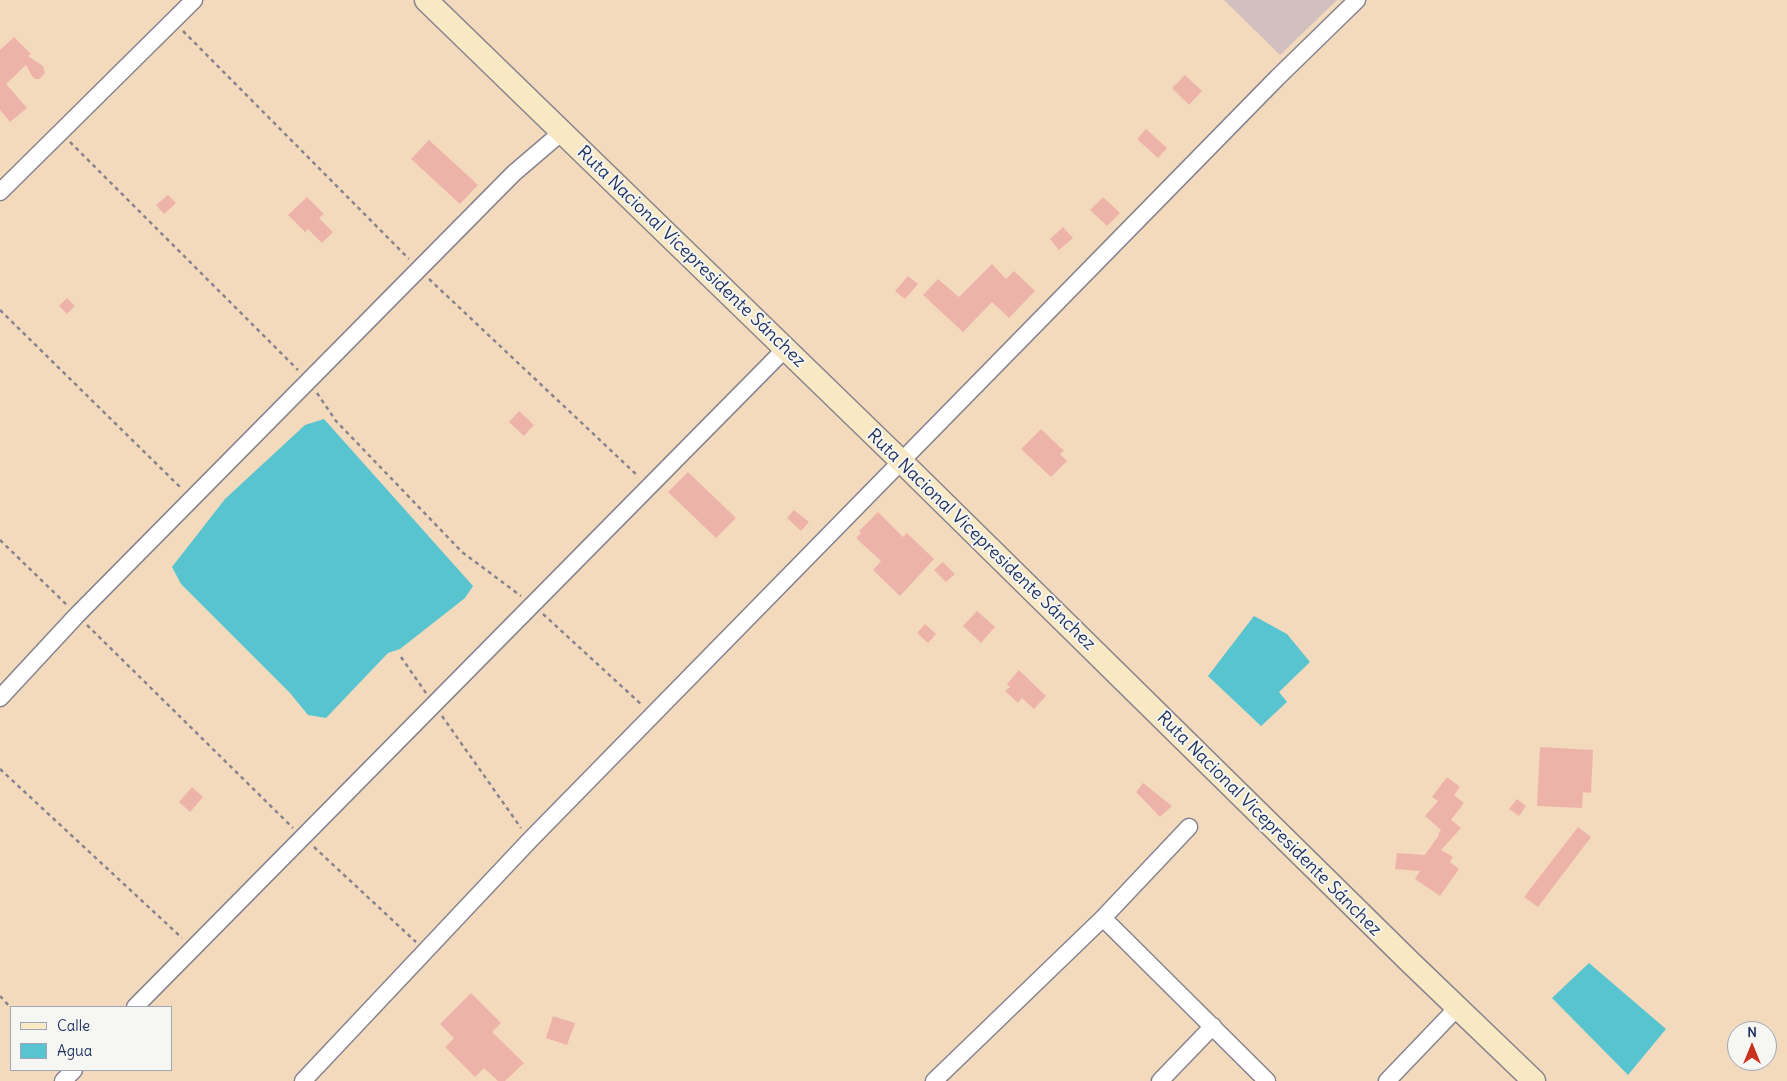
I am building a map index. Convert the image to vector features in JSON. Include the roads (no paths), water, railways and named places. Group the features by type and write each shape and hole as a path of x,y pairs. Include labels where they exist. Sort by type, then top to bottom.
{"street":[{"path":"0,192 194,0"},
{"name":"Ruta Nacional Vicepresidente Sánchez","path":"426,0 900,461 1457,1008 1534,1081"},
{"path":"303,1081 530,840 1277,78 1357,0"},
{"path":"0,698 77,615 514,173 562,132"},
{"path":"136,1006 785,349"},
{"path":"934,1081 1103,918 1189,826"},
{"path":"1103,918 1268,1081"},
{"path":"1387,1081 1457,1008"},
{"path":"1160,1081 1212,1026"},
{"path":"63,1081 73,1071"}],"water":[{"path":"324,419 473,586 465,598 400,649 388,653 326,718 308,715 290,693 181,584 172,567 225,499 305,425"},
{"path":"1254,616 1287,634 1310,662 1279,692 1287,702 1261,726 1208,676"},
{"path":"1589,963 1666,1029 1628,1075 1552,998"}]}
